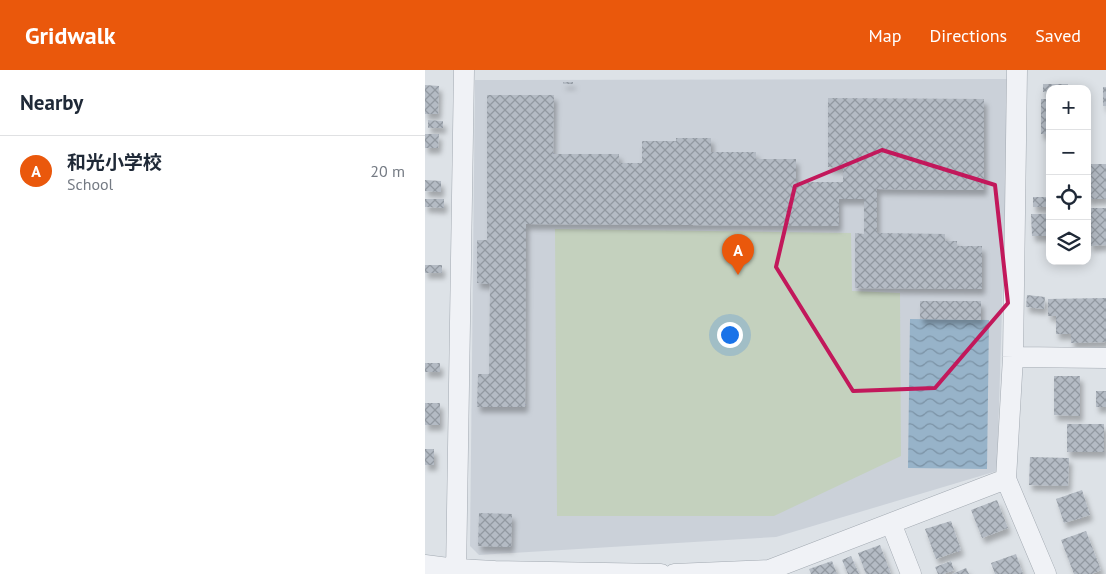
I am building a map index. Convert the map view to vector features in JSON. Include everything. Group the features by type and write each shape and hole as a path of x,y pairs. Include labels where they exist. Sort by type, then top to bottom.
{"street":[{"path":"456,572 464,70"},
{"path":"1017,70 1013,357 1006,479 1046,574"},
{"path":"1013,357 1106,358"},
{"path":"674,574 770,572 1006,479"},
{"path":"891,523 911,574"},
{"path":"425,565 456,572 661,574"}],"highlighted area":[{"path":"882,150 995,185 1008,303 935,388 853,391 776,267 795,186"}],"shaded area":[{"path":"1009,79 997,471 776,537 479,555 470,546 475,80"}],"green space":[{"path":"555,229 851,233 852,291 900,293 901,456 774,516 557,516"}],"water":[{"path":"910,319 989,320 987,469 908,468"}],"building":[{"path":"563,82 573,82 573,84 563,84"},
{"path":"1043,84 1068,84 1046,85 1046,92 1043,92"},
{"path":"425,85 439,86 438,114 425,114"},
{"path":"1103,87 1106,87 1106,106 1103,106"},
{"path":"487,95 554,95 553,154 619,154 619,163 642,163 642,141 676,141 676,138 711,138 711,152 756,152 756,159 796,159 796,182 843,182 843,168 828,167 828,98 984,99 984,190 877,189 877,233 945,234 945,241 957,241 957,246 982,246 982,289 855,288 855,233 864,234 864,199 839,199 839,226 526,224 525,407 477,407 478,374 489,374 490,284 477,283 477,240 487,240"},
{"path":"1041,99 1046,99 1046,134 1041,134"},
{"path":"428,120 443,121 443,128 428,128"},
{"path":"425,134 439,134 438,148 425,148"},
{"path":"1091,164 1106,164 1106,199 1091,199"},
{"path":"425,180 441,181 441,192 425,191"},
{"path":"1033,197 1046,197 1046,207 1033,207"},
{"path":"425,199 444,199 444,208 425,207"},
{"path":"1091,208 1106,208 1106,245 1091,246"},
{"path":"1031,214 1046,214 1046,236 1032,236"},
{"path":"425,265 442,265 442,273 425,273"},
{"path":"1027,295 1045,297 1044,309 1026,307"},
{"path":"1106,298 1106,342 1071,343 1071,334 1056,334 1056,316 1048,316 1048,299"},
{"path":"920,301 981,301 981,320 920,319"},
{"path":"425,363 440,363 440,372 425,372"},
{"path":"1054,376 1080,376 1080,416 1054,415"},
{"path":"1096,391 1106,391 1106,407 1096,407"},
{"path":"425,403 440,403 440,425 425,425"},
{"path":"1067,424 1104,424 1104,452 1067,452"},
{"path":"425,449 434,449 434,465 425,465"},
{"path":"1030,457 1069,458 1068,486 1029,485"},
{"path":"1082,490 1090,515 1064,523 1056,499"},
{"path":"997,500 1008,528 982,538 971,510"},
{"path":"479,513 512,514 511,547 478,546"},
{"path":"951,521 961,550 936,559 925,529"},
{"path":"1086,531 1101,570 1092,574 1074,574 1061,540"},
{"path":"880,545 891,574 866,574 858,553"},
{"path":"1016,554 1023,574 995,574 991,563"},
{"path":"851,556 859,574 848,574 842,560"},
{"path":"832,561 837,574 811,574 809,569"},
{"path":"951,561 954,570 938,574 935,567"},
{"path":"966,568 969,574 952,574"}],"place":[{"name":"和光小学校","path":"738,275"}]}
